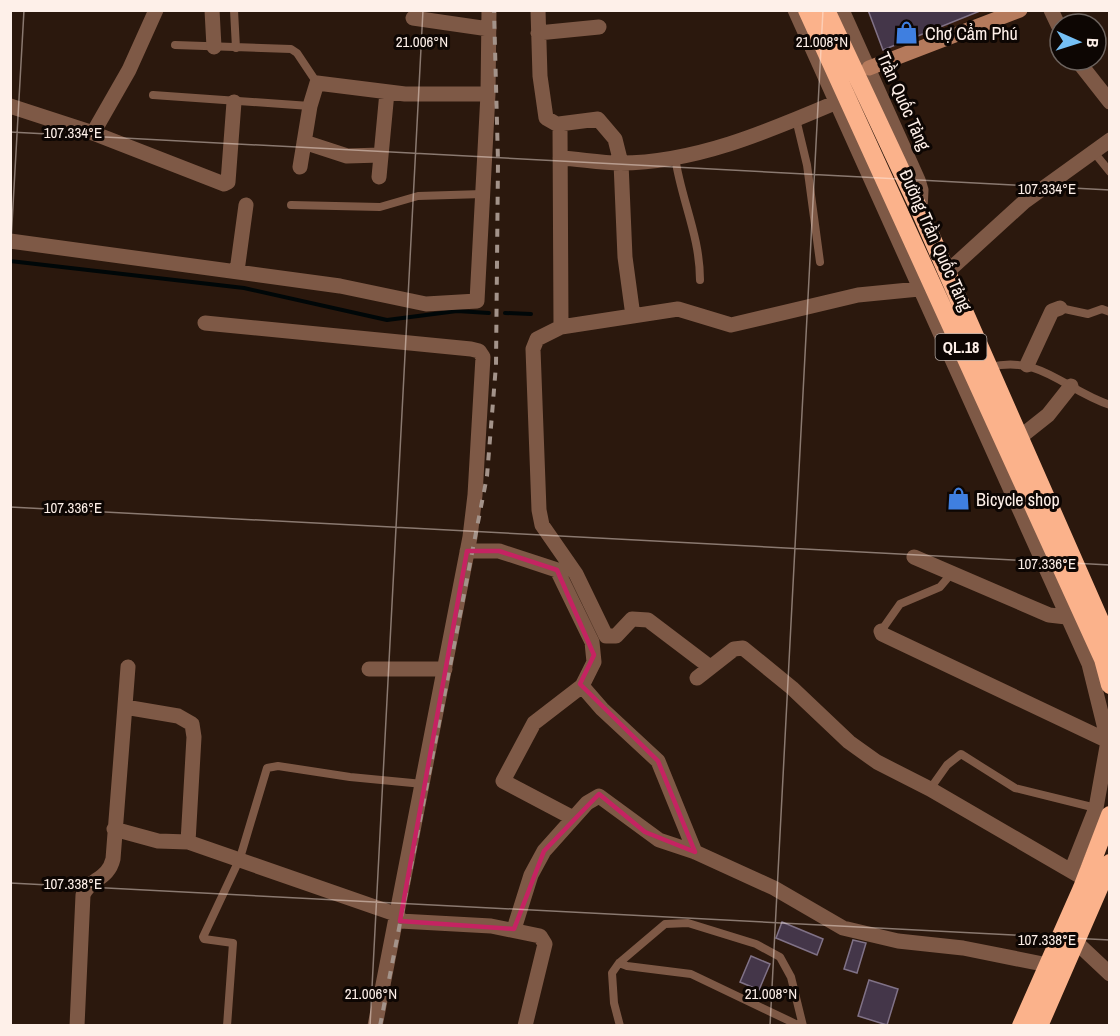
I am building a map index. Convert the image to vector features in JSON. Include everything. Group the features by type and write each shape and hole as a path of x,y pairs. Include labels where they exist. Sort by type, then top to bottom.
{"highway":[{"name":"Đường Trần Quốc Tảng","path":"807,10 1075,618 1103,659 1110,685"},
{"name":"Đường Trần Quốc Tảng","path":"826,10 920,211 1110,643"},
{"path":"1021,1026 1048,965 1103,812"},
{"path":"1039,1026 1108,871"}],"street":[{"path":"93,133 129,70 156,10"},
{"path":"212,10 214,47"},
{"path":"10,241 340,286 426,304 477,301 488,94 489,10"},
{"path":"538,10 540,76 546,118 559,124 598,119 615,139 621,163 625,257 633,316"},
{"path":"795,10 920,289 1075,618 1109,742 1103,812"},
{"name":"Trần Quốc Tảng","path":"842,10 918,180 921,190 920,211"},
{"path":"869,68 1020,10"},
{"path":"413,18 489,29"},
{"path":"538,33 599,27"},
{"path":"1086,72 1110,102"},
{"path":"300,167 316,83 387,92 488,94"},
{"path":"380,177 387,92"},
{"path":"10,106 93,133 226,184 234,102"},
{"path":"560,158 621,163 675,157 756,136 837,102"},
{"path":"559,124 561,322"},
{"path":"946,273 1024,202 1110,140"},
{"path":"304,142 347,156 381,155"},
{"path":"237,271 246,205"},
{"path":"710,667 648,620 633,619 616,636 606,636 576,574 542,525 539,510 533,349 537,339 561,322 684,309 731,325 858,295 920,289"},
{"path":"1027,365 1052,310 1060,308"},
{"path":"205,323 479,351 485,366 476,495 468,544 375,1026"},
{"path":"1019,438 1048,415 1071,386"},
{"path":"468,544 499,551 557,570 584,625 594,654 582,686 534,723 503,781 573,818"},
{"path":"914,557 1049,615 1075,618"},
{"path":"881,631 882,634 969,678 1109,742"},
{"path":"697,678 734,648 743,648 792,688 849,742 877,762 930,789 1079,875"},
{"path":"77,1026 83,895 89,886 110,869 128,667"},
{"path":"369,669 445,669"},
{"path":"582,686 602,709 658,760 695,852"},
{"path":"124,707 178,716 192,724 194,737 188,842"},
{"path":"514,929 531,876 544,851 587,803 599,796 645,832 659,840 695,852 774,888 843,928 859,933 963,948 1048,965"},
{"path":"114,829 158,841 188,842 240,858 398,915"},
{"path":"398,915 400,921 514,929 540,936 545,944 525,1026"},
{"path":"1077,943 1110,974"}],"lane":[{"path":"234,10 236,48"},
{"path":"175,45 291,49 297,53 316,83"},
{"path":"153,95 310,106"},
{"path":"796,119 807,165 820,262"},
{"path":"1093,151 1110,172"},
{"path":"675,157 679,185 698,243 700,280"},
{"path":"291,205 380,207 418,196 483,194"},
{"path":"1060,308 1088,314 1102,309 1110,312"},
{"path":"988,368 1009,363 1027,365 1110,405"},
{"path":"881,631 900,604 940,587 951,574"},
{"path":"930,789 947,765 961,753 1015,788 1103,812"},
{"path":"227,1026 233,943 203,937 240,858 262,776 272,766 371,780 423,783"},
{"path":"620,1026 614,1003 612,973 619,963 665,924 688,923 756,944 780,957 791,977 802,1026"},
{"path":"619,963 692,974 802,1026"}],"highlighted area":[{"path":"467,551 499,551 557,570 594,655 580,684 658,761 695,852 645,832 599,794 544,851 514,929 400,921"}],"shaded area":[{"name":"Chợ Cẩm Phú","path":"867,11 991,11 885,56"}],"building":[{"name":"Chợ Cẩm Phú","path":"868,10 980,10 980,11 883,50"},
{"path":"782,922 823,939 817,955 776,938"},
{"path":"853,940 866,943 857,973 844,969"},
{"path":"751,956 770,964 759,990 740,982"},
{"path":"869,980 898,989 887,1025 858,1016"}],"waterway":[{"path":"10,261 244,288 387,320 457,311 489,313"},
{"path":"505,313 531,314"}],"railway":[{"path":"380,1026 487,476 496,365 498,161 494,10"}],"place":[{"name":"Chợ Cẩm Phú","path":"907,33"},
{"name":"Bicycle shop","path":"958,499"}]}
